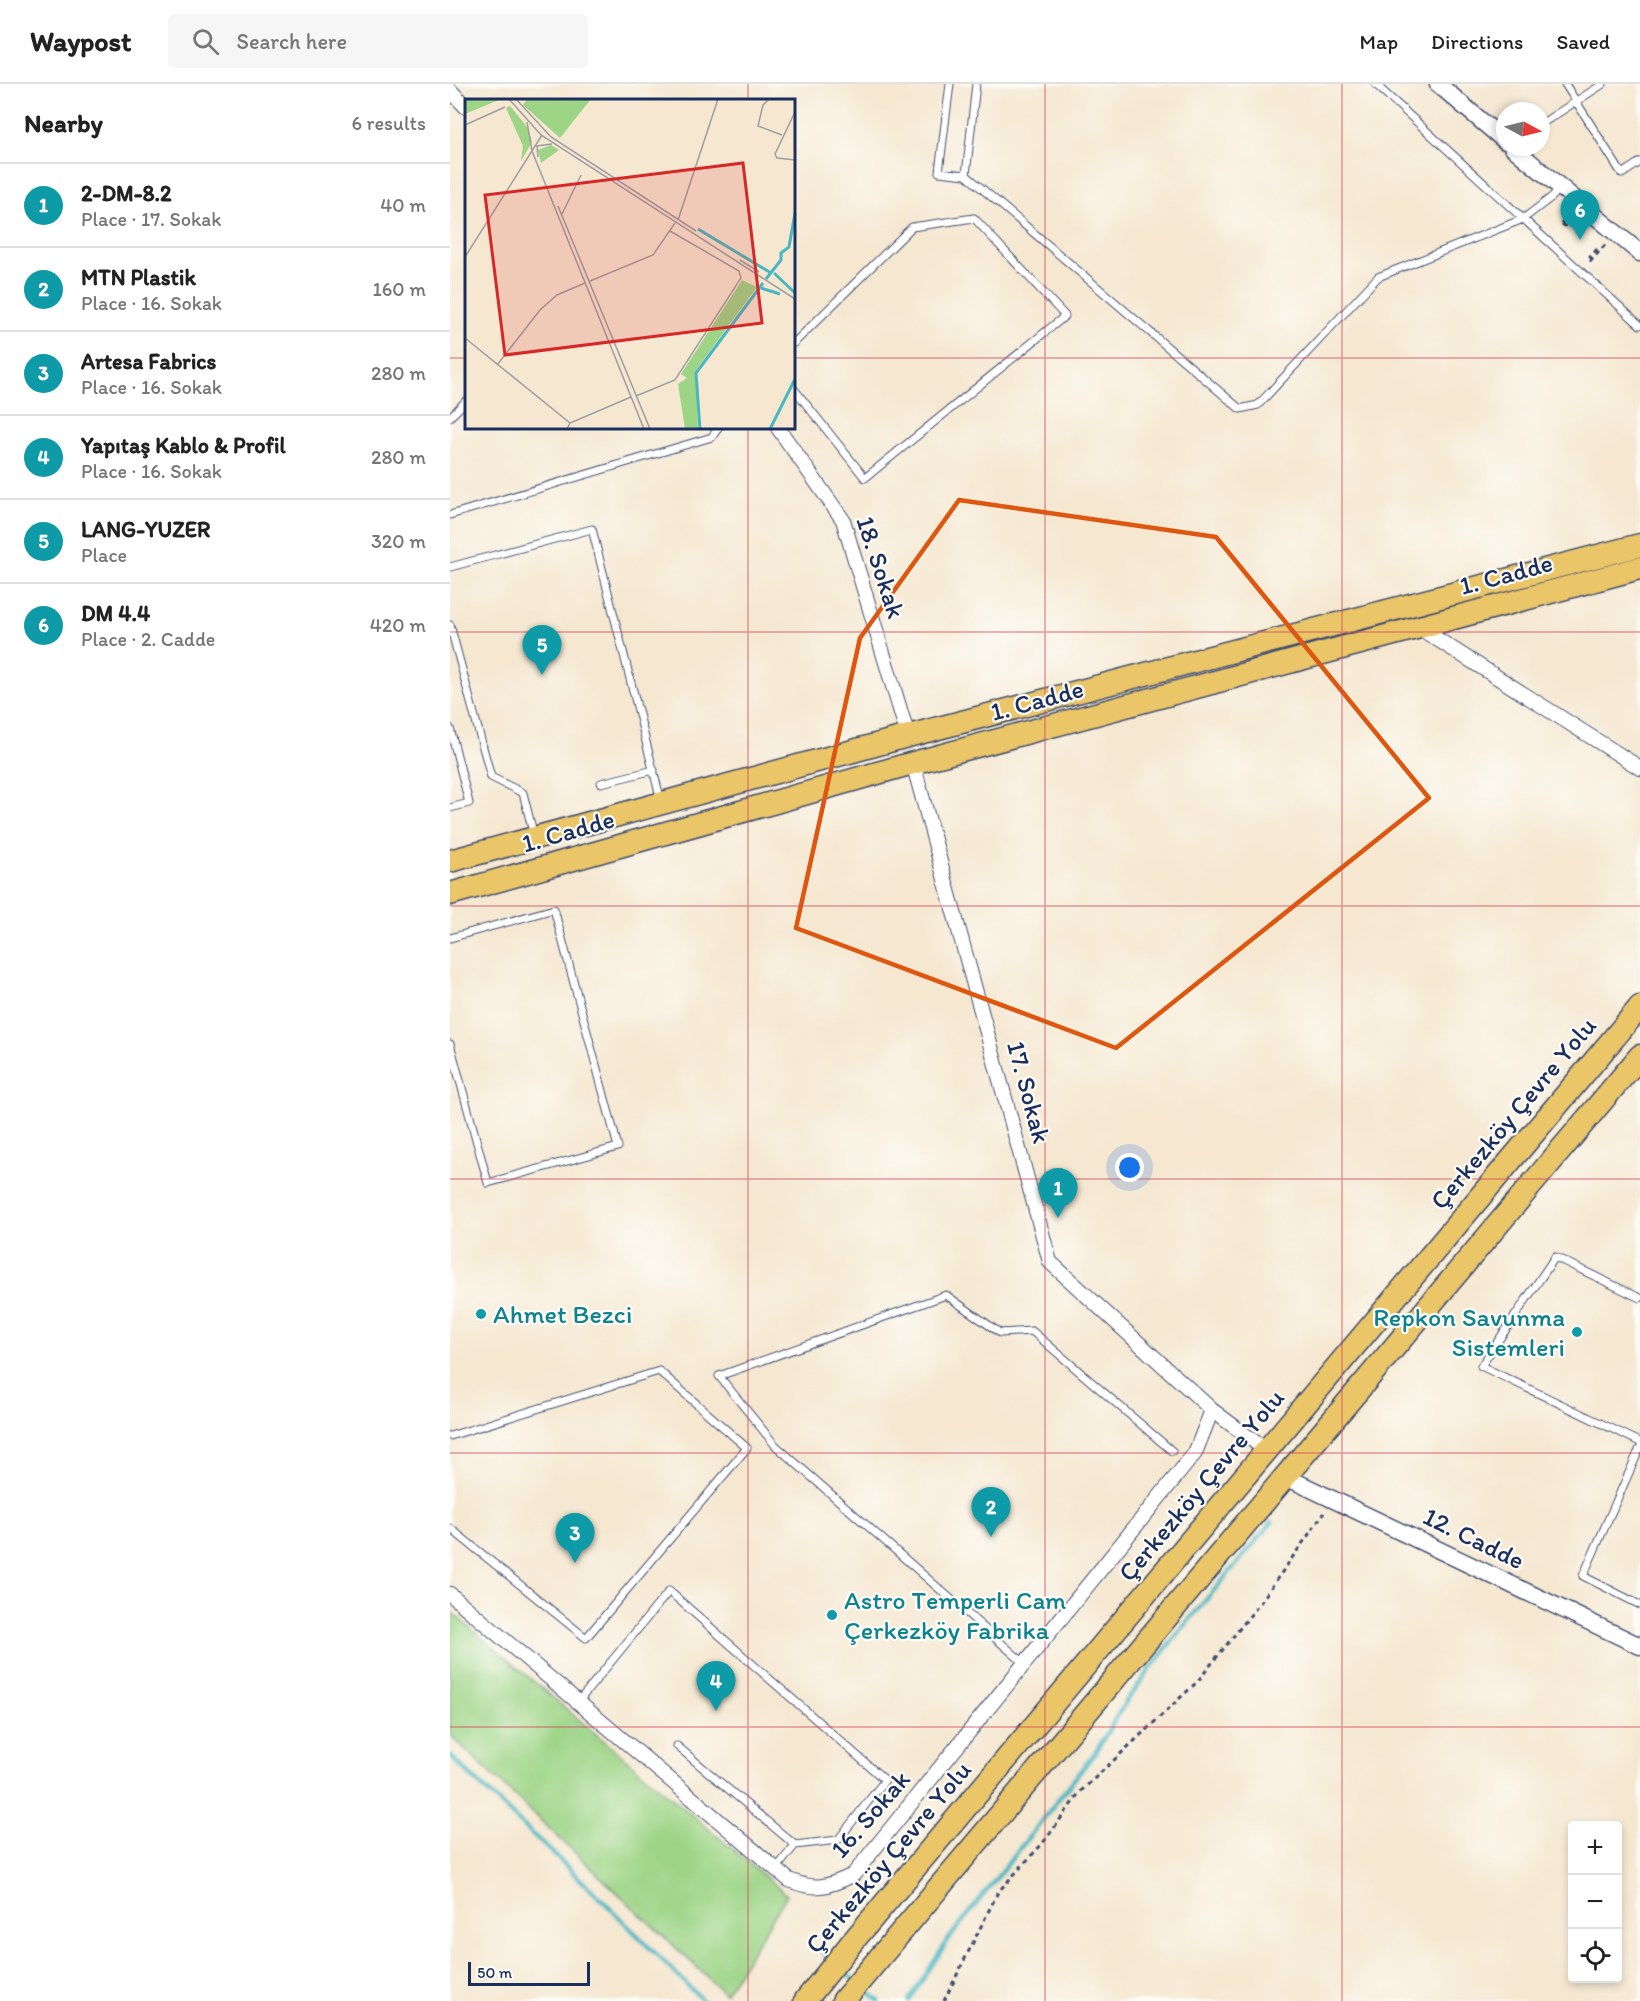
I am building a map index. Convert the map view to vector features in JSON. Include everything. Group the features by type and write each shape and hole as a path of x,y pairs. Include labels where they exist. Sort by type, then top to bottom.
{"main road":[{"name":"1. Cadde","path":"450,861 908,736 1640,545"},
{"name":"1. Cadde","path":"450,894 913,762 1640,568"},
{"name":"Çerkezköy Çevre Yolu","path":"805,2001 1640,1007"},
{"path":"845,1999 1640,1056"}],"street":[{"path":"1438,84 1496,133"},
{"path":"450,90 465,106"},
{"path":"1523,156 1640,253"},
{"name":"18. Sokak","path":"779,429 843,520 908,736"},
{"path":"1418,627 1640,768"},
{"name":"17. Sokak","path":"913,762 1050,1262 1212,1410 1267,1451"},
{"name":"16. Sokak","path":"450,1594 789,1880 803,1886 817,1888 834,1884 853,1875 1195,1453 1212,1410"},
{"name":"12. Cadde","path":"1286,1477 1640,1646"}],"lane":[{"path":"950,84 939,172 966,176 1240,409 1258,405 1378,277 1523,219 1560,188"},
{"path":"966,176 976,84"},
{"path":"1375,84 1640,325"},
{"path":"1565,84 1622,174 1640,162"},
{"path":"1550,118 1603,84"},
{"path":"795,343 912,227 974,218 1065,316 866,478 795,390"},
{"path":"450,417 465,402"},
{"path":"450,515 712,437 717,429"},
{"path":"450,567 592,529 662,803"},
{"path":"450,625 491,777 523,794 534,838"},
{"path":"450,728 469,803 450,808"},
{"path":"601,783 654,770"},
{"path":"450,938 554,909 618,1147 488,1183 450,1044"},
{"path":"1640,1298 1555,1257 1481,1366 1640,1442"},
{"path":"1024,1663 775,1445 719,1376 946,1295 1000,1333 1032,1331 1172,1451"},
{"path":"450,1436 659,1371 747,1448 586,1638 453,1530 450,1539"},
{"path":"1640,1448 1583,1576 1640,1605"},
{"path":"578,1702 669,1591 885,1780 838,1840 795,1845 776,1869"},
{"path":"676,1746 795,1845"}],"path":[{"path":"1567,228 1562,224 1572,212"},
{"path":"1598,246 1591,259 1608,241"},
{"path":"944,2001 998,1892 1043,1844 1080,1792 1197,1682 1260,1603 1334,1499"}],"highlighted area":[{"path":"959,500 1216,537 1429,798 1116,1048 796,928 860,638"}],"green space":[{"path":"450,1611 787,1895 725,1994 450,1735"}],"waterway":[{"path":"909,2001 948,1940 1094,1754 1121,1709 1147,1673 1272,1522"},
{"path":"450,1756 603,1901 703,2001"},
{"path":"819,1949 829,1958"},
{"path":"840,1967 854,1980"},
{"path":"863,1987 879,2001"}],"place":[{"name":"DM 4.4","path":"1580,240"},
{"name":"LANG-YUZER","path":"542,675"},
{"name":"2-DM-8.2","path":"1058,1218"},
{"name":"Ahmet Bezci","path":"481,1314"},
{"name":"Repkon Savunma Sistemleri","path":"1577,1332"},
{"name":"MTN Plastik","path":"991,1537"},
{"name":"Artesa Fabrics","path":"575,1563"},
{"name":"Astro Temperli Cam Çerkezköy Fabrika","path":"832,1615"},
{"name":"Yapıtaş Kablo & Profil","path":"716,1711"}]}
